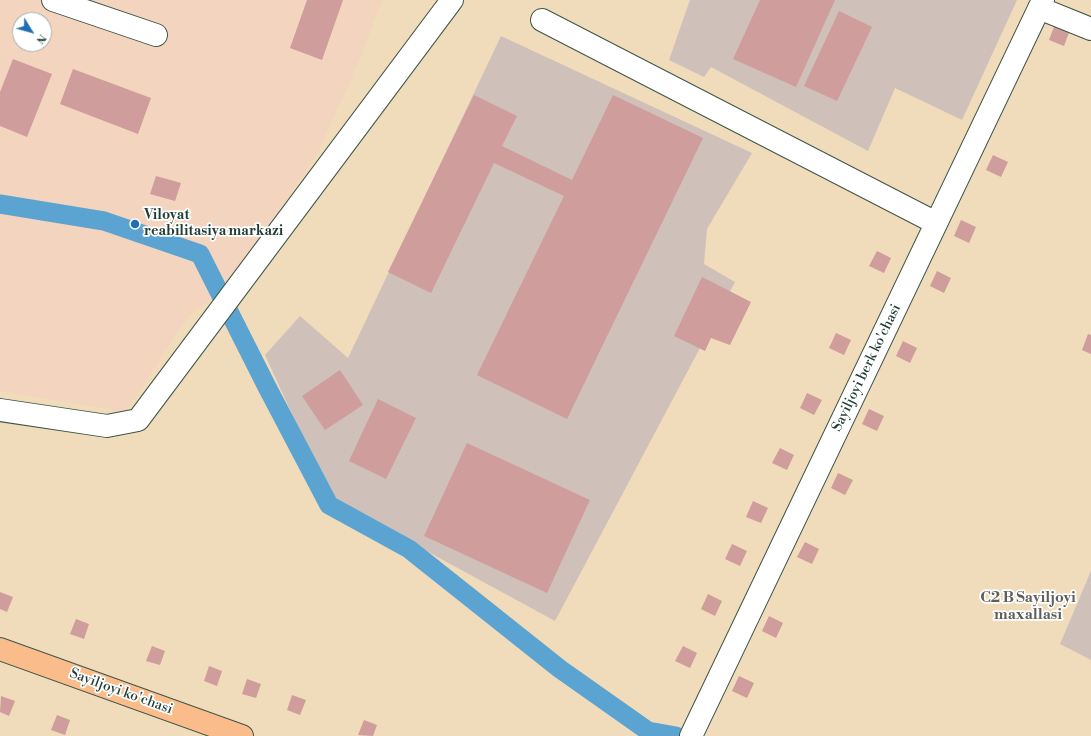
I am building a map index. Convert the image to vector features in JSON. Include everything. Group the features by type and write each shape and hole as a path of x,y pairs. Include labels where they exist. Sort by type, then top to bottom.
{"main road":[{"name":"Sayiljoyi ko'chasi","path":"0,648 242,736"}],"street":[{"path":"53,0 156,35"},
{"path":"0,410 107,426 138,420 452,0"},
{"path":"1041,4 1091,29"},
{"name":"Sayiljoyi berk ko'chasi","path":"691,736 1041,4"},
{"path":"542,20 936,223"}],"shaded area":[{"name":"Viloyat reabilitasiya markazi","path":"0,0 382,0 358,63 317,154 222,294 189,315 126,412 0,391"},
{"path":"690,0 1017,0 962,120 895,88 868,151 711,67 704,77 669,60"},
{"path":"501,36 752,153 707,229 704,264 735,282 555,621 331,499 265,355 300,316 348,358"},
{"path":"1091,571 1091,660 1060,644"}],"building":[{"path":"307,0 343,0 322,60 290,48"},
{"path":"760,0 835,0 796,87 733,59"},
{"path":"839,11 872,27 837,101 804,86"},
{"path":"1055,24 1070,30 1064,46 1049,40"},
{"path":"13,59 52,74 27,137 0,126 0,92"},
{"path":"73,69 151,98 138,134 60,104"},
{"path":"474,95 517,116 502,146 572,180 613,95 703,138 567,419 477,375 564,196 494,163 431,293 388,272"},
{"path":"993,155 1008,162 1001,177 986,170"},
{"path":"156,176 181,183 175,201 150,194"},
{"path":"961,220 976,227 969,243 954,236"},
{"path":"877,251 891,258 884,273 869,266"},
{"path":"937,271 951,278 944,293 930,286"},
{"path":"702,277 751,302 730,345 711,338 705,351 674,336"},
{"path":"836,333 851,340 844,355 829,348"},
{"path":"1088,334 1091,335 1091,354 1082,350"},
{"path":"903,341 917,348 910,363 896,356"},
{"path":"340,370 363,405 325,430 302,396"},
{"path":"807,393 822,400 814,415 800,408"},
{"path":"378,399 416,418 386,479 349,461"},
{"path":"869,409 884,416 877,431 862,424"},
{"path":"467,443 590,500 547,593 424,536"},
{"path":"780,448 794,455 787,470 772,463"},
{"path":"838,473 853,480 845,495 831,488"},
{"path":"753,501 768,508 761,523 746,517"},
{"path":"805,542 819,549 812,564 797,557"},
{"path":"732,544 747,551 740,566 725,559"},
{"path":"0,592 13,597 7,612 0,609"},
{"path":"708,594 722,601 715,616 701,609"},
{"path":"769,616 783,623 776,638 762,631"},
{"path":"76,619 89,624 84,639 70,634"},
{"path":"152,646 165,651 160,665 146,661"},
{"path":"683,646 697,653 690,668 675,661"},
{"path":"209,666 222,671 217,686 204,681"},
{"path":"739,676 754,683 747,698 732,691"},
{"path":"247,679 261,684 256,698 242,694"},
{"path":"292,695 306,700 300,715 287,710"},
{"path":"1,696 15,701 9,716 0,712"},
{"path":"57,715 70,720 65,735 51,730"},
{"path":"364,720 377,725 373,736 358,735"}],"waterway":[{"path":"0,204 104,221 200,254 267,387 329,505 409,549 560,669 648,731 676,736"}],"place":[{"name":"Viloyat reabilitasiya markazi","path":"135,224"}],"district":[{"name":"C2 B Sayiljoyi maxallasi","path":"1028,606"}]}
